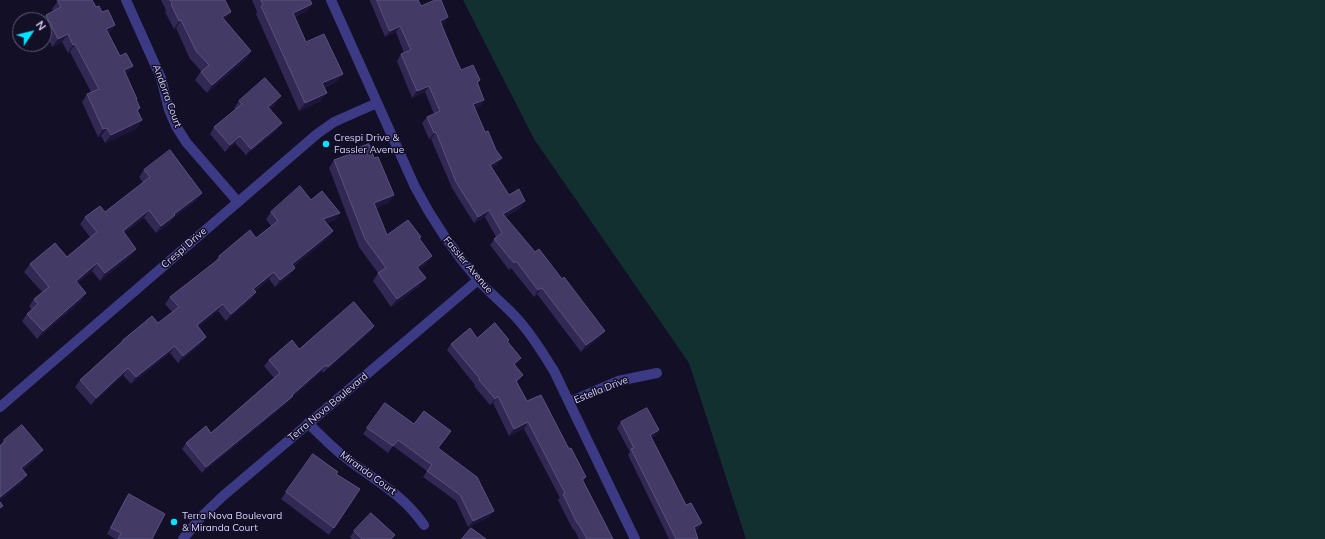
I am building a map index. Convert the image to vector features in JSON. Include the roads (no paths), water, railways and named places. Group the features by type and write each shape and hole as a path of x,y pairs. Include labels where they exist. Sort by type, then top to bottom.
{"street":[{"name":"Andorra Court","path":"126,0 161,78 169,110 176,126 186,142 238,202"},
{"name":"Fassler Avenue","path":"332,0 415,187 430,215 449,244 478,280 511,311 527,330 554,371 635,539"},
{"name":"Crespi Drive","path":"0,407 317,134 334,122 378,103"},
{"name":"Terra Nova Boulevard","path":"183,539 200,518 223,496 478,280"},
{"name":"Estella Drive","path":"569,402 618,381 658,373"},
{"name":"Miranda Court","path":"308,423 343,456 395,492 416,513 424,525"}],"place":[{"name":"Crespi Drive & Fassler Avenue","path":"326,144"},
{"name":"Terra Nova Boulevard & Miranda Court","path":"174,522"}]}
